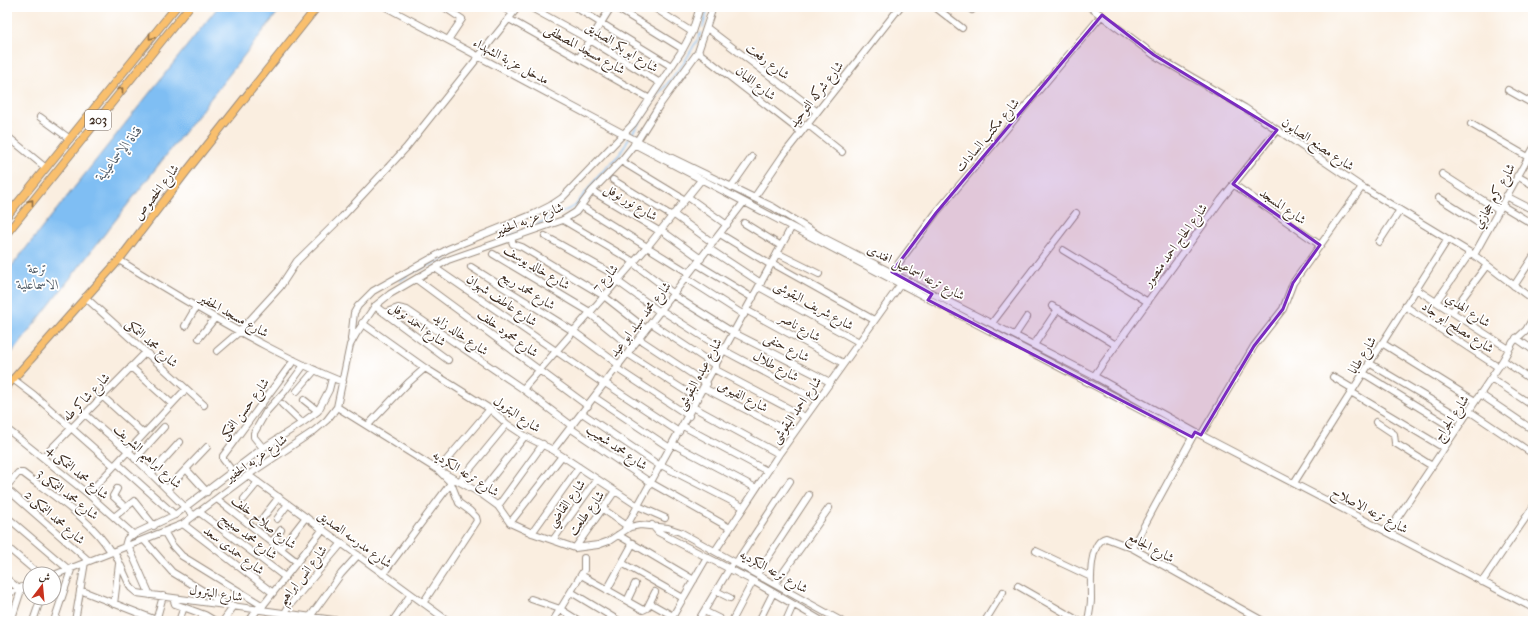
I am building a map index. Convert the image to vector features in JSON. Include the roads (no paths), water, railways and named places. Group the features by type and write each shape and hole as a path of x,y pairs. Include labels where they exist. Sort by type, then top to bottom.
{"main road":[{"name":"203","path":"7,216 176,7"},
{"name":"203","path":"7,233 189,7"},
{"name":"شارع الخصوص","path":"7,386 119,260 186,172 317,7"}],"street":[{"name":"مدخل عزبة الشهداء","path":"386,7 624,134"},
{"path":"444,7 460,17 461,21 448,40"},
{"path":"502,7 513,13"},
{"path":"217,351 239,332 280,287 297,261 342,217 406,148 518,7"},
{"name":"شارع ابو بكر الصديق","path":"530,7 590,40 660,84"},
{"path":"575,7 671,66"},
{"path":"579,58 611,7"},
{"path":"615,7 682,49"},
{"path":"652,7 692,32"},
{"path":"692,7 699,9"},
{"name":"شارع عزبه الحفير","path":"350,345 362,323 375,306 390,294 448,260 563,220 581,206 592,191 621,161 636,142 659,106 698,52 713,7"},
{"name":"شارع شركه التوحيد","path":"754,198 816,111 900,7"},
{"path":"935,7 962,28"},
{"name":"شارع مصنع الصابون","path":"1090,7 1154,55 1218,91 1362,187 1472,254 1514,286 1532,297"},
{"name":"شارع عزبه الحفير","path":"62,572 183,524 248,475 314,431 327,420 337,407 350,345 354,313 358,306 373,291 448,248 550,206 562,198 633,124 692,32 699,9"},
{"name":"شارع مكتب السادات","path":"892,272 936,213 1102,15"},
{"name":"شارع مسجد المصطفى","path":"509,19 650,98"},
{"name":"شارع رفعت","path":"707,28 816,111"},
{"name":"شارع اللبان","path":"698,52 801,132"},
{"path":"1508,90 1533,104"},
{"path":"40,117 70,139"},
{"path":"807,124 842,152"},
{"path":"1471,124 1530,157"},
{"name":"شارع الحاج احمد منصور","path":"1094,376 1233,184 1277,130"},
{"name":"شارع ترعه اسماعيل افندى","path":"624,134 701,180 791,228 928,300 1196,435"},
{"path":"7,136 46,168"},
{"name":"شارع ترعه اسماعيل افندى","path":"636,142 773,207 820,236 1094,376 1196,435"},
{"name":"شارع كرم حجازي","path":"1436,302 1472,254 1488,229 1517,176 1530,157 1533,149"},
{"path":"731,187 752,157"},
{"path":"621,161 686,198 727,225"},
{"path":"1442,174 1499,208 1532,222"},
{"path":"1517,176 1533,185"},
{"path":"613,180 673,215 713,243"},
{"name":"شارع 7","path":"523,389 648,246 701,180"},
{"name":"شارع المسجد","path":"1233,184 1320,245"},
{"path":"1132,548 1196,435 1254,346 1282,309 1293,283 1362,187"},
{"name":"شارع نور نوفل","path":"592,191 660,231 701,258"},
{"path":"1506,196 1533,210"},
{"path":"1439,198 1488,229"},
{"name":"شارع محمد سيد ابو عيد","path":"553,450 744,202"},
{"name":"شارع ناصر","path":"581,206 648,246 688,276 745,313 843,363"},
{"path":"1379,242 1400,210"},
{"path":"992,323 1076,213"},
{"name":"شارع حنفى","path":"563,220 633,262 673,294 734,333 830,382"},
{"path":"744,223 781,246"},
{"name":"شارع عبده البقوشى","path":"626,528 725,351 791,228"},
{"path":"720,234 771,264 874,320"},
{"path":"545,236 619,279 661,311"},
{"path":"511,238 513,244 522,247 604,296 646,329"},
{"name":"شارع طابا","path":"1294,483 1448,239"},
{"name":"شارع شريف البقوشى","path":"708,248 760,285 858,342"},
{"path":"1063,250 1148,302"},
{"path":"777,253 820,274"},
{"name":"شارع خالد يوسف","path":"493,254 590,313 632,348"},
{"path":"1514,286 1533,257"},
{"name":"شارع مسجد الحفير","path":"119,260 239,332 304,365 343,382"},
{"path":"696,264 753,298"},
{"path":"1452,312 1487,265"},
{"name":"شارع محمد ربيع","path":"471,267 574,331 618,367 689,416"},
{"name":"شارع عاطف شهوان","path":"435,268 604,384 679,432"},
{"name":"شارع محمود خلف","path":"416,279 588,406"},
{"name":"شارع احمد البقوشى","path":"715,551 767,471 900,285"},
{"name":"شارع الهدي","path":"1416,289 1509,349"},
{"path":"928,300 932,294"},
{"name":"شارع محمد النمكى","path":"85,297 204,405"},
{"name":"شارع احمد نوفل","path":"375,306 448,360"},
{"path":"1052,306 1116,345"},
{"name":"شارع مصلح ابو جاد","path":"1405,306 1498,367"},
{"path":"185,326 196,307"},
{"name":"شارع خالد زايد","path":"384,313 398,308 407,310 523,389 571,427"},
{"path":"1034,345 1058,309"},
{"name":"شارع طلال","path":"661,311 725,351 817,400"},
{"path":"1015,335 1027,317"},
{"path":"199,338 215,318"},
{"name":"شارع الجراج","path":"1388,532 1503,360 1516,338 1526,330 1533,318"},
{"name":"شارع البترول","path":"362,323 424,368 490,409 507,424 525,436 553,450 638,506 665,518"},
{"path":"651,323 715,368 805,418"},
{"path":"1516,338 1533,350"},
{"name":"شارع الفيومى","path":"639,339 705,386 793,434"},
{"path":"1382,342 1475,401"},
{"name":"شارع شاكر طه","path":"43,457 146,352"},
{"path":"628,354 698,399"},
{"name":"شارع حسن النمكى","path":"233,472 223,459 223,456 294,360"},
{"path":"1503,360 1533,381"},
{"path":"1369,363 1463,419"},
{"path":"266,463 254,437 254,433 266,412 285,391 304,365"},
{"path":"131,367 172,404"},
{"path":"368,425 424,368"},
{"path":"297,391 315,370"},
{"path":"1364,373 1456,430"},
{"path":"1333,377 1444,448"},
{"name":"شارع عزبه الحفير","path":"126,546 127,539 186,508 261,450 302,423 318,410 329,390 332,378"},
{"path":"1491,378 1533,406"},
{"path":"12,379 34,395 70,429 115,464 175,515"},
{"path":"88,494 186,389"},
{"path":"1480,394 1533,430"},
{"path":"102,396 144,434"},
{"path":"594,397 672,446 756,488"},
{"path":"304,400 318,410"},
{"path":"282,404 302,423"},
{"name":"شارع ترعه الكرديه","path":"337,407 438,470 480,492 498,506 510,523 532,533 575,548 598,545 618,535 626,528 640,525 652,525 680,532 841,621"},
{"path":"693,407 779,454"},
{"path":"423,603 477,521 470,511 459,503 451,483 438,470 490,409"},
{"path":"1469,410 1533,454"},
{"path":"582,413 660,466 743,507"},
{"name":"شارع ابراهيم الشريف","path":"85,414 128,451 186,508 196,514"},
{"path":"1376,422 1394,434 1395,444 1432,466"},
{"path":"460,481 507,424"},
{"path":"683,426 767,471"},
{"path":"136,459 164,427"},
{"name":"شارع محمد شعيب","path":"571,427 651,483 730,528"},
{"name":"شارع محمد النمكى 4","path":"7,429 88,494 134,535"},
{"name":"شارع ترعه الاصلاح","path":"1196,435 1294,483 1533,608"},
{"path":"480,492 525,436"},
{"path":"151,474 180,442"},
{"path":"1403,449 1407,442"},
{"path":"498,506 543,444"},
{"path":"167,489 207,448"},
{"path":"510,523 562,456"},
{"path":"532,533 579,467"},
{"path":"186,469 207,492"},
{"name":"شارع محمد النمكى 3","path":"7,486 18,473 23,473 92,527 113,551"},
{"name":"شارع مدرسه الصديق","path":"248,475 448,621"},
{"name":"شارع القاضي","path":"552,540 597,479"},
{"path":"698,621 729,569 790,481"},
{"path":"244,499 258,482"},
{"path":"383,574 451,483"},
{"name":"شارع محمد النمكى 2","path":"7,489 87,561"},
{"path":"117,489 113,496 126,508"},
{"name":"شارع طلعت","path":"575,548 615,491"},
{"path":"757,574 809,495"},
{"path":"261,520 279,497"},
{"name":"شارع صلاح خلف","path":"216,499 297,562"},
{"path":"114,517 135,502 154,526"},
{"path":"277,519 288,504"},
{"path":"775,584 829,508"},
{"path":"603,509 626,528"},
{"path":"1482,582 1532,510"},
{"name":"شارع محمد صبيح","path":"196,514 285,577"},
{"path":"7,517 70,568 54,621"},
{"path":"281,549 306,517"},
{"name":"شارع حمدى سعد","path":"183,524 273,593"},
{"name":"شارع ترعه الكرديه","path":"652,525 658,532 753,581 818,620"},
{"path":"249,621 323,529"},
{"path":"272,542 281,530"},
{"path":"165,532 172,545 182,556 260,608"},
{"path":"618,535 694,580"},
{"name":"شارع الجامع","path":"1088,621 1091,601 1091,577 1097,545 1102,539 1113,540 1132,548 1263,621"},
{"path":"144,540 172,572 226,605"},
{"name":"شارع انس ابراهيم","path":"280,621 289,606 342,543"},
{"path":"607,590 633,543"},
{"path":"126,546 150,595"},
{"path":"7,547 30,566"},
{"name":"شارع البترول","path":"113,551 132,590 137,593 260,608 308,619 341,621"},
{"path":"1036,551 1091,577"},
{"path":"308,619 341,574 358,555"},
{"path":"650,603 672,619 707,557"},
{"path":"553,621 584,570 584,558"},
{"path":"75,621 87,561"},
{"path":"114,604 119,562"},
{"path":"622,563 683,598"},
{"path":"581,575 643,610 646,609 655,592"},
{"path":"7,579 20,588"},
{"path":"732,621 753,581"},
{"path":"627,601 635,584"},
{"path":"1018,586 1079,621"},
{"path":"7,594 20,588"},
{"path":"11,621 20,588"},
{"path":"80,590 156,620 163,596"},
{"path":"716,591 730,598"},
{"path":"571,592 619,621"},
{"path":"985,621 1003,592"},
{"path":"759,621 773,593"},
{"path":"393,621 411,594"},
{"path":"173,598 175,604 184,607 204,618 215,621"},
{"path":"531,598 560,609 579,621"},
{"path":"786,621 793,605"},
{"path":"33,621 38,606"},
{"path":"223,621 234,606"},
{"path":"179,621 184,607"},
{"path":"704,611 720,619"}],"water":[{"name":"ترعة الاسماعلية","path":"218,7 282,7 7,359 7,272"}],"waterway":[{"path":"703,27 708,7"},
{"path":"631,135 655,99 684,63 701,33"},
{"path":"503,238 530,228 575,206 602,172 620,154 629,138"},
{"path":"411,273 446,258"},
{"path":"400,281 408,275"}],"water label":[{"name":"قناة الإسماعيلية","path":"119,153"}]}
